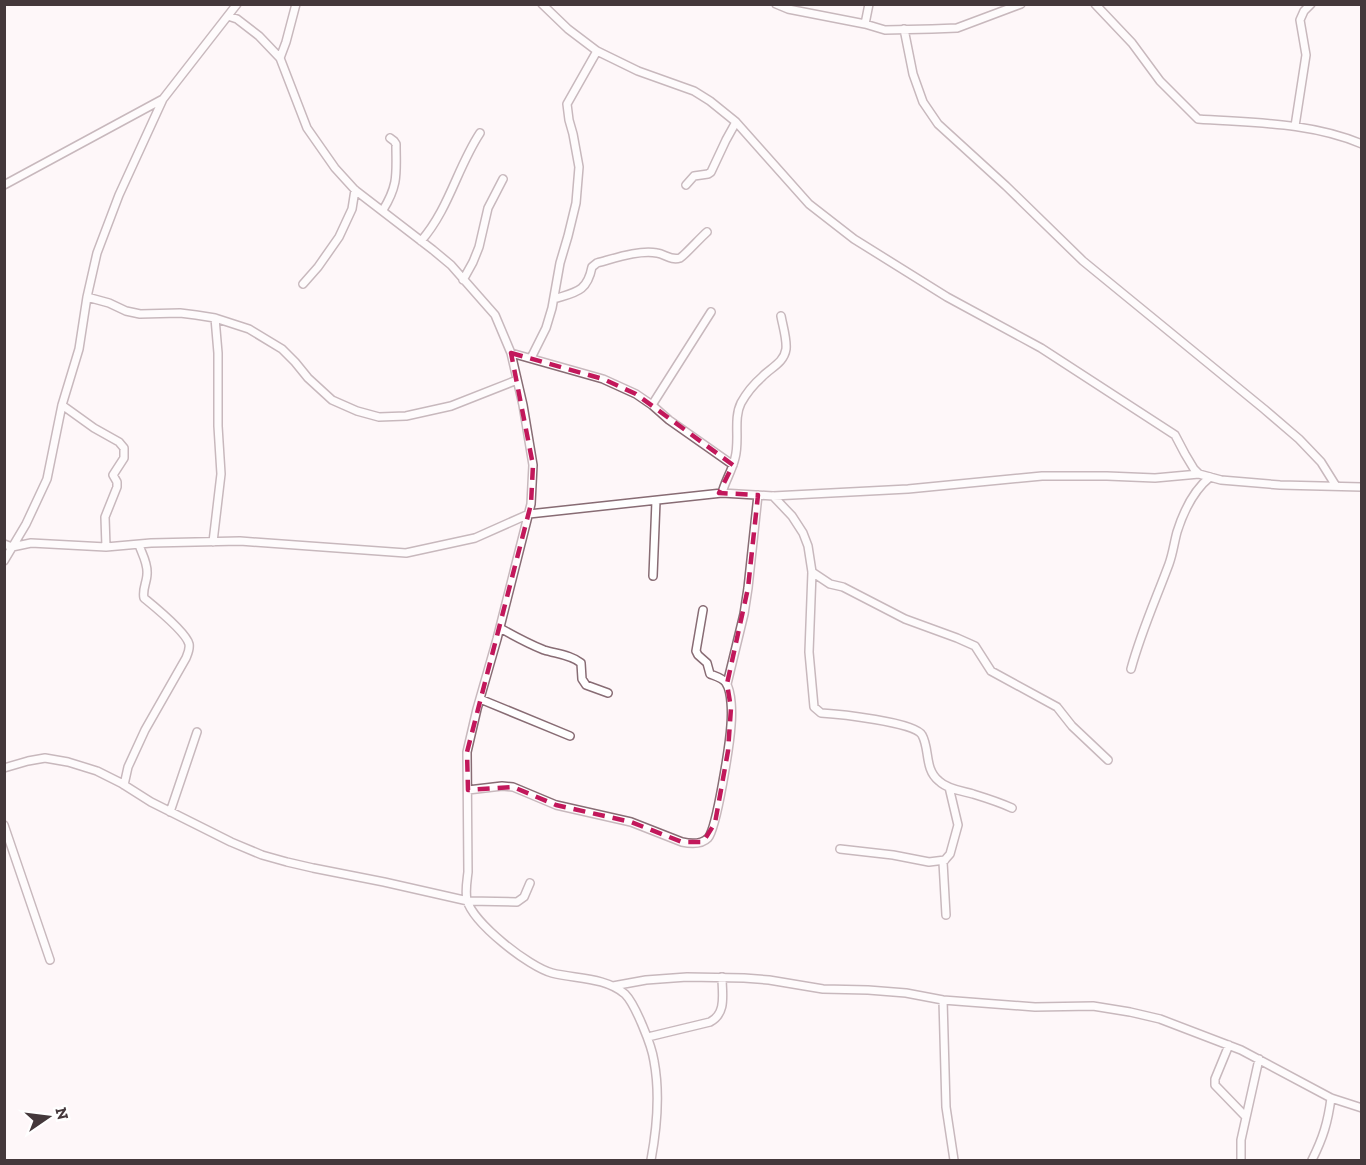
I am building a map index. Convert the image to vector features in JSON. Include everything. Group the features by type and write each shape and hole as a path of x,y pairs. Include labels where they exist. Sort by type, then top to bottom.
{"street":[{"path":"4,561 26,524 47,479 62,405 79,348 97,252 119,195 163,99 237,4"},
{"path":"280,58 296,4"},
{"path":"543,4 597,51 638,71 694,91 710,101 736,122 809,204 854,239 947,297 1041,348 1175,435 1199,474"},
{"path":"776,4 788,9 885,30 957,27 1021,4"},
{"path":"865,24 869,4"},
{"path":"1095,4 1132,43 1160,81 1198,119 1295,126 1362,144"},
{"path":"1295,126 1305,55 1300,20 1304,11 1311,4"},
{"path":"228,16 237,19 259,36 280,58 307,128 335,168 355,190 451,265 495,315 511,353 533,465 531,504 467,752 468,872 466,890 468,901 487,928 527,961 549,972 607,983 627,996 648,1037 654,1060 657,1091 656,1134 651,1161"},
{"path":"904,29 913,74 923,102 938,124 1083,261 1299,439 1321,462 1336,486"},
{"path":"531,358 546,328 576,203 579,167 567,104 597,51"},
{"path":"4,185 163,99"},
{"path":"686,185 694,176 711,172 736,122"},
{"path":"421,241 439,218 469,150 480,133"},
{"path":"383,210 394,189 396,179 396,144 390,138"},
{"path":"463,280 473,262 488,208 503,179"},
{"path":"303,284 339,237 352,209 355,190"},
{"path":"554,299 581,290 590,277 592,267 597,263 636,253 659,253 674,259 682,258 707,232"},
{"path":"87,297 140,314 180,313 215,318 249,329 274,344 332,400 378,417 406,416 451,406 517,380"},
{"path":"652,405 711,312"},
{"path":"722,493 738,444 737,419 741,403 762,376 777,366 786,349 781,316"},
{"path":"213,542 221,474 215,318"},
{"path":"511,353 603,379 636,394 733,465"},
{"path":"62,405 93,428 119,442 124,448 124,458 113,476 117,487 105,517 106,547"},
{"path":"4,544 12,547 31,543 106,547 151,543 240,541 406,553 475,538 529,514 722,493 773,496 908,489 1042,476 1155,478 1199,474 1221,480 1280,485 1362,487"},
{"path":"1131,669 1137,646 1174,548 1180,524 1201,484 1210,477"},
{"path":"468,790 513,787 556,805 631,822 682,842 703,842 710,836 715,823 728,751 731,708 727,684 744,614 758,495"},
{"path":"773,496 792,516 808,546 812,572 809,652 814,707 821,713 857,716 918,730 923,735 932,774 939,782 1012,808"},
{"path":"653,576 656,501"},
{"path":"124,785 128,767 145,730 186,658 190,646 176,627 144,598 147,569 139,545"},
{"path":"812,572 830,584 843,587 905,619 975,646 991,671 1057,707 1072,726 1108,760"},
{"path":"703,610 696,651 707,663 710,674 727,684"},
{"path":"500,628 543,649 574,658 581,663 582,679 586,685 608,693"},
{"path":"480,699 570,736"},
{"path":"170,812 197,732"},
{"path":"4,768 28,760 45,758 97,771 151,802 231,842 262,855 287,862 468,901 517,902 524,897 530,883"},
{"path":"946,915 943,862 950,854 958,825 949,787"},
{"path":"4,825 50,960"},
{"path":"840,849 929,862 945,860"},
{"path":"613,986 646,980 722,977 769,980 823,989 906,993 942,1000 1035,1007 1093,1006 1120,1010 1160,1019 1229,1045 1331,1098 1362,1108"},
{"path":"648,1037 710,1022 717,1018 722,1011 722,977"},
{"path":"942,1000 946,1107 954,1161"},
{"path":"1229,1045 1215,1079 1215,1085 1245,1116"},
{"path":"1241,1161 1240,1140 1259,1059"},
{"path":"1312,1161 1328,1123 1331,1098"}],"highlighted area":[{"path":"511,353 603,379 636,394 733,465 719,493 758,495 748,588 727,684 731,708 728,751 715,823 703,842 682,842 631,822 556,805 513,787 468,790 467,752 531,504 533,465"}]}
